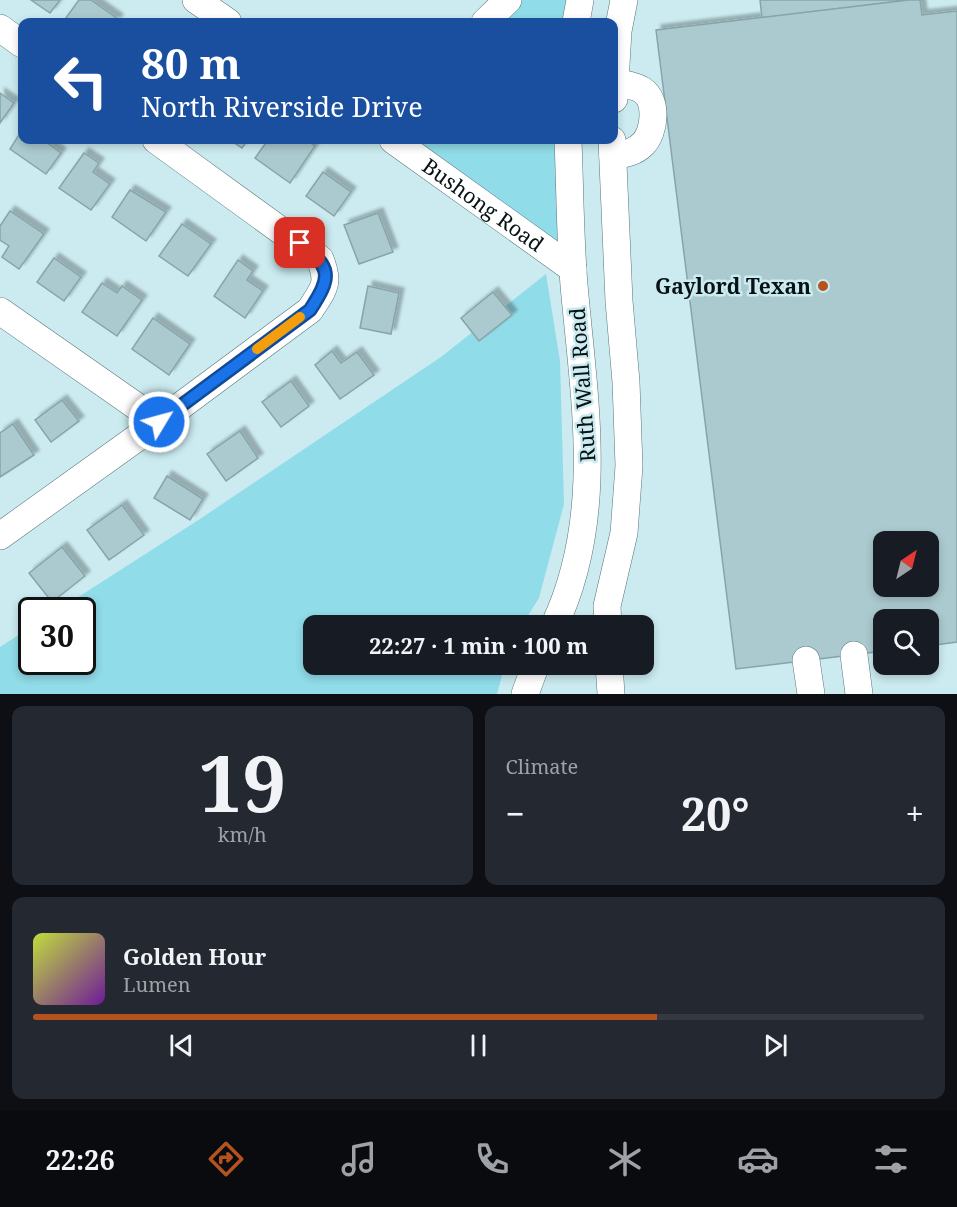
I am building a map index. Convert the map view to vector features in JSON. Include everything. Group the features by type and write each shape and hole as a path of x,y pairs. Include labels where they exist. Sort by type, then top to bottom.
{"street":[{"path":"196,0 222,18"},
{"path":"489,18 508,0"},
{"path":"577,18 580,0"},
{"path":"618,31 624,0"},
{"path":"0,28 18,41"},
{"path":"608,615 624,533 629,466 612,148 632,152 641,146 648,137 652,120 651,102 648,95 634,86 618,90"},
{"path":"0,536 310,310 322,291 327,276 320,259 162,144"},
{"name":"Bushong Road","path":"399,144 573,269"},
{"name":"Ruth Wall Road","path":"559,615 570,585 580,543 589,479 586,401 573,269 568,144"},
{"path":"0,311 159,422"},
{"path":"854,655 859,694"},
{"path":"806,660 811,694"},
{"path":"525,694 532,675"},
{"path":"610,675 611,694"}],"shaded area":[{"path":"518,0 570,0 568,18 500,18"},
{"path":"412,144 559,144 557,245"},
{"path":"546,274 560,361 564,504 539,598 528,615 303,615 303,675 502,675 497,694 0,694 0,647 18,635 18,675 96,675 96,597 78,597 200,519 441,357"}],"building":[{"path":"31,0 60,0 50,13"},
{"path":"79,0 91,0 117,18 66,18"},
{"path":"760,0 909,0 762,18"},
{"name":"Gaylord Texan","path":"909,0 920,0 922,15 957,11 957,642 939,644 939,609 873,609 873,652 736,669 656,30"},
{"path":"0,93 14,103 0,123"},
{"path":"18,136 18,144 49,144 61,153 46,174 10,149"},
{"path":"265,144 312,144 315,146 290,183 255,158"},
{"path":"84,153 99,163 93,172 110,184 91,210 59,188"},
{"path":"323,172 351,192 334,216 306,196"},
{"path":"130,190 166,212 146,241 112,217"},
{"path":"10,211 44,234 19,269 2,257 9,246 0,240 0,226"},
{"path":"378,213 393,252 359,264 344,225"},
{"path":"182,224 211,244 188,276 159,256"},
{"path":"54,258 81,277 64,301 37,282"},
{"path":"238,260 253,271 247,280 263,291 245,318 214,296"},
{"path":"102,283 117,293 122,286 142,300 117,336 82,312"},
{"path":"368,286 399,293 391,334 360,328"},
{"path":"493,292 512,315 479,341 461,318"},
{"path":"153,318 190,344 169,375 132,349"},
{"path":"332,351 341,363 357,352 374,375 340,399 315,365"},
{"path":"291,381 309,406 281,427 262,402"},
{"path":"62,400 79,421 51,442 35,420"},
{"path":"13,424 34,455 0,477 0,433"},
{"path":"240,431 258,458 226,481 207,454"},
{"path":"167,476 203,499 190,520 154,498"},
{"path":"122,505 144,535 109,560 87,530"},
{"path":"62,547 85,576 58,597 48,597 29,573"}],"slow traffic":[{"path":"257,349 300,317"}],"place":[{"name":"Gaylord Texan","path":"823,286"}],"route":[{"path":"159,422 310,310 322,291 327,276 320,259 300,243"}]}
